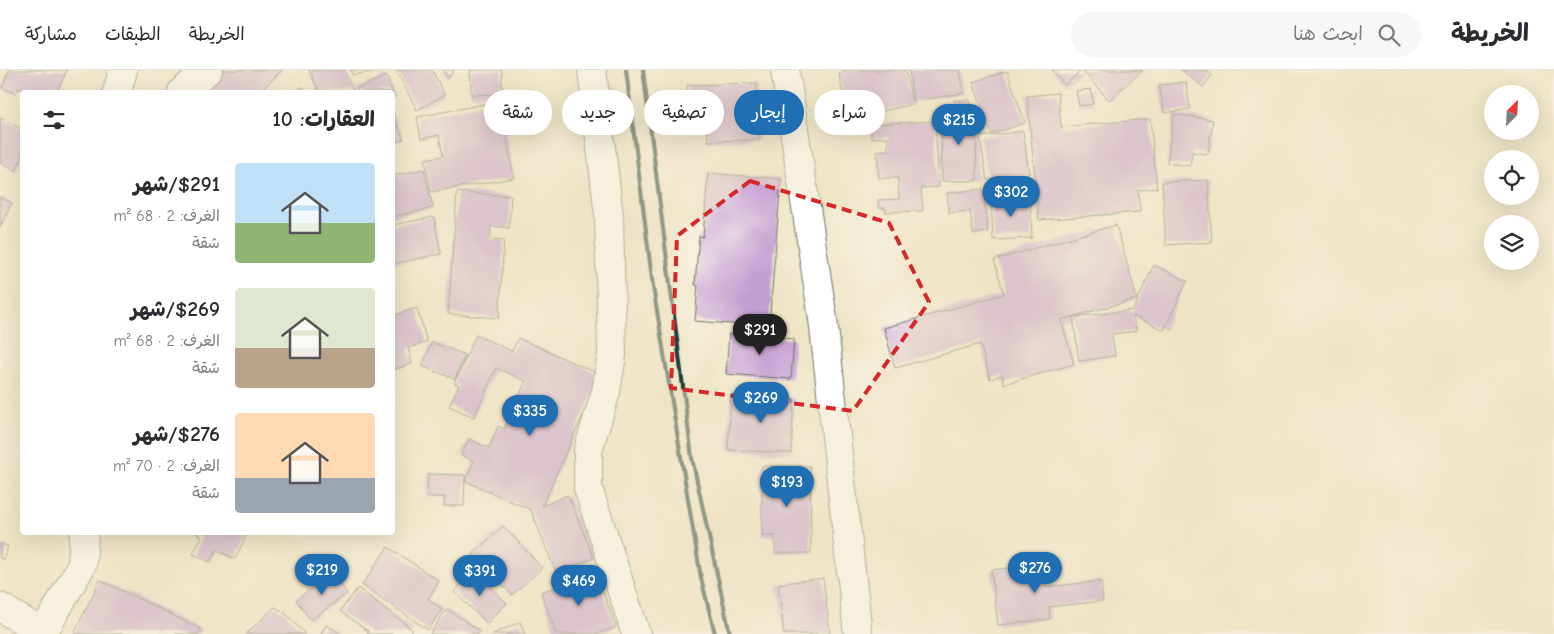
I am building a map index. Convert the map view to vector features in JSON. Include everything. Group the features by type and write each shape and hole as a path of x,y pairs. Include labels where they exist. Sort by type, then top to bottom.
{"street":[{"path":"118,90 123,70"},
{"path":"184,90 208,70"},
{"path":"592,70 610,216 612,355 606,392 588,450 588,488 636,634"},
{"path":"785,70 823,319 858,634"},
{"path":"0,606 43,634 82,565 84,535"}],"highlighted area":[{"path":"750,181 889,223 929,302 853,411 671,388 677,236"}],"building":[{"path":"9,70 67,70 58,90 24,90 19,88 16,94 2,88"},
{"path":"221,70 282,70 262,90 201,90"},
{"path":"309,70 344,70 353,90 318,90"},
{"path":"351,70 378,70 379,71 352,75"},
{"path":"396,70 432,70 445,95 417,110"},
{"path":"443,70 454,70 448,79"},
{"path":"470,70 502,70 502,90 484,90 484,95 471,95"},
{"path":"844,70 905,70 913,104 885,110 885,90 842,90 839,74"},
{"path":"909,70 960,70 964,93 913,101"},
{"path":"1052,70 1082,70 1065,85"},
{"path":"1082,70 1143,70 1109,100"},
{"path":"1182,70 1206,70 1212,75 1203,87"},
{"path":"1007,71 1025,123 991,134 973,82"},
{"path":"386,76 392,90 357,90"},
{"path":"1186,82 1190,109 1164,113 1159,85"},
{"path":"757,83 757,90 734,90 734,135 759,135 759,140 708,141 708,135 724,135 724,90 687,90 687,85"},
{"path":"1091,89 1093,104 1079,106 1076,91"},
{"path":"1058,93 1061,127 1150,119 1157,188 1138,190 1140,212 1039,220 1027,96"},
{"path":"954,100 970,100 970,131 976,130 977,181 942,181 941,121 954,121"},
{"path":"484,104 484,135 506,135 514,178 431,192 425,159 443,156 439,135 421,139 417,117"},
{"path":"1174,114 1213,120 1208,154 1192,152 1190,166 1167,163"},
{"path":"0,118 20,128 20,162 16,171 0,163"},
{"path":"395,120 404,139 395,143"},
{"path":"935,121 939,187 921,188 923,211 886,212 885,208 879,208 878,200 899,199 898,178 879,178 877,151 888,150 888,137 871,138 871,135 885,135 885,123"},
{"path":"1023,131 1029,174 987,180 980,137"},
{"path":"424,169 433,208 395,216 395,175"},
{"path":"708,173 781,179 769,327 695,321 698,285 695,285 699,236 703,237"},
{"path":"1208,180 1212,242 1166,245 1162,182"},
{"path":"983,189 988,232 973,234 970,211 949,213 947,193"},
{"path":"457,192 511,196 509,228 491,226 490,239 504,240 499,318 448,314"},
{"path":"1030,196 1032,238 993,240 991,197"},
{"path":"0,197 12,203 0,227"},
{"path":"434,217 441,254 395,263 395,224"},
{"path":"1116,225 1137,299 1061,320 1074,364 1004,384 1002,375 990,379 980,344 895,368 884,328 1004,294 994,260"},
{"path":"1154,265 1187,281 1164,330 1133,316 1136,331 1112,334 1115,356 1079,361 1073,317 1133,310"},
{"path":"417,308 427,342 408,348 412,364 395,369 395,315"},
{"path":"729,334 794,339 791,379 726,374"},
{"path":"476,335 512,351 518,338 601,375 542,506 568,495 594,558 556,573 531,510 465,481 474,461 461,455 469,439 489,448 498,426 504,429 526,381 496,368 474,417 449,406 459,385 454,383"},
{"path":"432,342 465,355 455,379 422,366"},
{"path":"731,395 794,399 791,453 728,450"},
{"path":"762,466 810,466 811,553 775,553 775,536 762,536"},
{"path":"428,474 465,475 464,506 444,506 445,497 427,497"},
{"path":"503,526 542,568 512,595 473,554"},
{"path":"199,535 247,535 235,559 217,550 210,562 193,554 202,537"},
{"path":"0,544 8,546 4,559 0,558"},
{"path":"388,547 439,581 428,599 442,609 428,630 362,585"},
{"path":"1043,564 1046,587 1101,581 1103,601 1049,607 1050,619 998,625 991,570"},
{"path":"473,571 507,603 487,623 454,592"},
{"path":"332,573 347,593 311,620 296,600"},
{"path":"596,573 616,627 597,634 556,634 541,592"},
{"path":"823,578 830,634 784,634 778,584"},
{"path":"100,580 201,629 199,634 74,634"},
{"path":"358,588 413,630 409,634 367,634 369,632 340,611"},
{"path":"275,607 285,613 305,634 246,634"},
{"path":"447,609 480,631 478,634 430,634"},
{"path":"520,622 525,634 493,634"},
{"path":"326,625 341,634 321,634"}],"railway":[{"path":"626,70 653,287 701,578 715,634"},
{"path":"643,70 692,458 730,634"}]}
